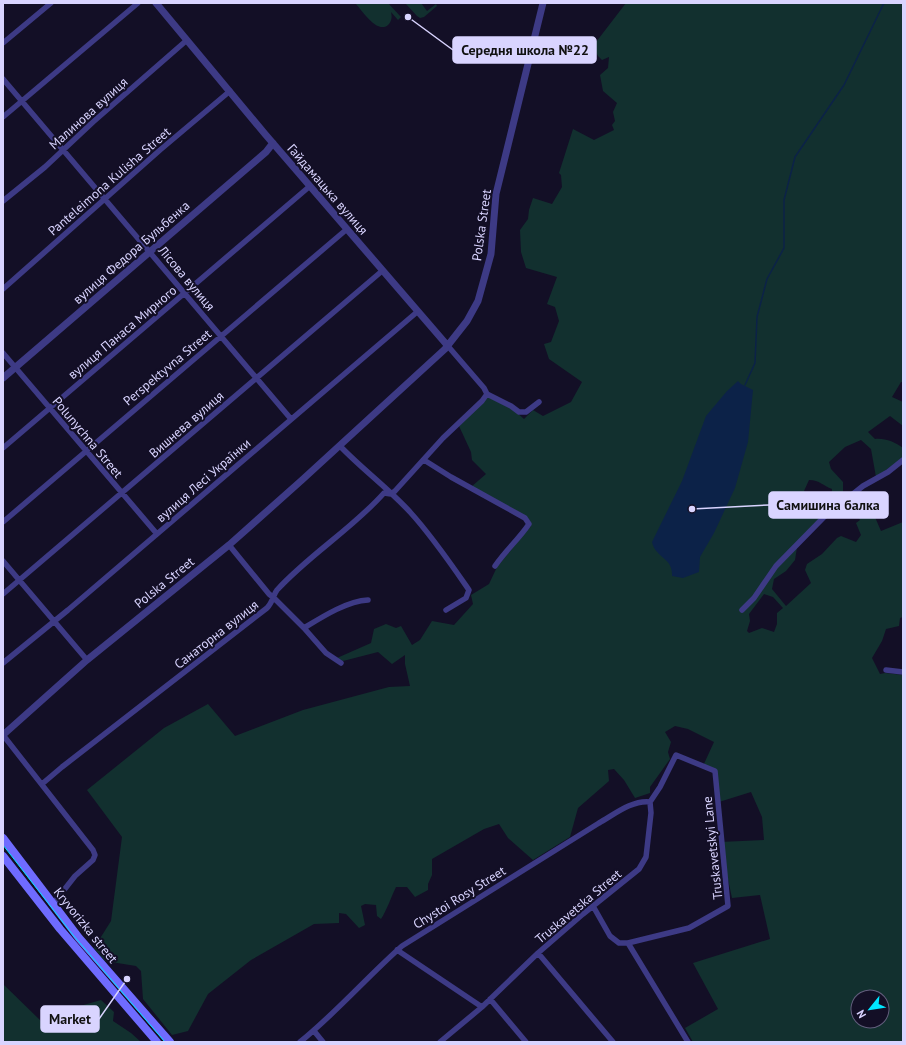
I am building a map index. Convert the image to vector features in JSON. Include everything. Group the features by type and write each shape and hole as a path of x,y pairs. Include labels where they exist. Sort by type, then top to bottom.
{"main road":[{"name":"Kryvorizka street","path":"3,838 79,938 170,1042"},
{"name":"Kryvorizka street","path":"3,856 60,929 157,1042"}],"street":[{"path":"3,43 51,3"},
{"path":"3,117 138,3"},
{"name":"Гайдамацька вулиця","path":"156,3 273,143 488,394"},
{"name":"Polska Street","path":"3,735 87,660 229,545 340,446 447,346 467,321 473,311 483,285 491,254 496,194 543,3"},
{"name":"Малинова вулиця","path":"3,201 187,40"},
{"name":"Лісова вулиця","path":"3,79 150,251 184,294 257,377 291,419"},
{"name":"Panteleimona Kulisha Street","path":"3,289 104,199 230,92"},
{"name":"вулиця Федора Бульбенка","path":"3,378 266,152 273,143"},
{"name":"вулиця Панаса Мирного","path":"3,448 310,186"},
{"name":"Perspektyvna Street","path":"3,522 347,229"},
{"name":"Вишнева вулиця","path":"3,594 382,271"},
{"name":"вулиця Лесі Українки","path":"3,663 417,312"},
{"name":"Polunychna Street","path":"3,353 157,534"},
{"path":"488,394 520,412 526,412 539,402"},
{"name":"Санаторна вулиця","path":"42,784 267,608 276,592 291,577 359,519 384,493 391,494 395,491 443,438 488,394"},
{"path":"340,446 409,510 452,564 469,590 466,598 446,610"},
{"path":"424,460 451,477 525,518 529,522 530,524 524,532 495,566"},
{"path":"742,610 754,598 776,566 824,517 863,486 888,472 903,460"},
{"path":"229,545 269,594 304,628 326,653 341,663"},
{"path":"3,561 87,660"},
{"path":"304,628 331,612 357,602 368,600"},
{"path":"886,670 903,672"},
{"path":"3,735 93,850 95,855 93,860 75,876 53,904"},
{"name":"Truskavetskyi Lane","path":"628,943 689,928 728,906 715,771 676,754 660,787 650,802"},
{"name":"Chystoi Rosy Street","path":"300,1042 314,1031 397,950 599,823 633,804 642,801 650,802"},
{"name":"Truskavetska Street","path":"443,1041 482,1007 538,953 639,869 646,857 652,814 650,802"},
{"path":"593,906 610,936 618,943 628,943 688,1042"},
{"path":"397,950 482,1007"},
{"path":"538,953 613,1042"},
{"path":"490,999 526,1042"},
{"path":"314,1031 323,1042"}],"green space":[{"path":"355,3 388,3 401,17 398,20 391,12 392,18 389,24 385,27 380,27 370,21"},
{"path":"405,3 421,3 427,11 436,4 437,6 424,17 420,18"},
{"path":"626,3 903,3 903,382 901,382 892,397 903,402 903,426 890,416 868,432 875,439 890,441 903,448 903,458 876,477 871,449 861,440 845,447 829,462 831,469 843,482 843,494 849,495 798,541 795,560 786,571 774,579 772,589 786,606 811,583 805,570 807,564 822,554 837,538 841,536 856,542 861,535 856,523 860,520 852,505 865,494 881,531 903,522 903,617 900,618 899,626 886,629 882,641 872,658 880,674 885,673 903,675 903,1042 693,1042 685,1028 718,1009 693,963 770,939 760,895 732,898 720,842 764,840 762,817 751,792 719,802 715,771 703,766 714,742 688,729 675,726 665,732 671,742 668,752 670,759 650,787 650,793 635,798 624,780 614,769 608,770 609,781 578,808 570,837 533,860 508,838 499,824 484,829 432,859 432,875 428,884 428,890 415,897 407,887 396,887 381,919 377,916 376,905 365,904 361,906 365,925 359,928 346,914 339,913 339,923 314,924 251,960 208,994 188,1031 172,1035 143,999 141,971 136,966 105,961 94,948 111,921 122,837 87,790 164,728 208,704 235,736 303,710 389,687 410,686 405,664 405,655 392,664 378,652 343,661 337,658 371,643 374,629 386,624 396,628 401,626 412,645 420,640 432,621 454,625 473,604 471,595 489,584 497,567 531,526 530,521 526,516 471,487 486,474 472,460 471,452 459,426 488,397 513,409 524,419 533,410 543,416 571,402 582,382 549,359 544,344 551,342 559,321 555,307 547,304 557,277 526,268 521,252 520,230 528,219 533,198 552,204 562,187 561,175 559,173 573,129 594,140 614,130 612,125 615,121 613,112 617,103 603,91 600,75 608,68 609,57 602,60 598,56 593,46","holes":["809,480 813,480 832,489 832,493 812,507 805,503 809,496 804,491","764,594 773,597 783,608 777,613 777,624 774,632 762,628 749,633 747,631 750,621 749,614"]},
{"path":"3,984 42,1022 59,1012 101,1000 114,1012 113,1021 141,1042 3,1042"}],"water":[{"path":"738,381 753,390 748,442 735,488 714,533 700,557 699,572 683,578 672,576 670,565 657,552 652,542 682,481 706,416 727,391"}],"waterway":[{"path":"745,385 755,363 757,317 767,279 784,248 784,200 795,157 844,85 884,3"}],"tram line":[{"path":"3,845 73,935 165,1042"}],"place":[{"name":"Середня школа №22","path":"408,17"},
{"name":"Самишина балка","path":"692,509"},
{"name":"Market","path":"127,979"}]}
